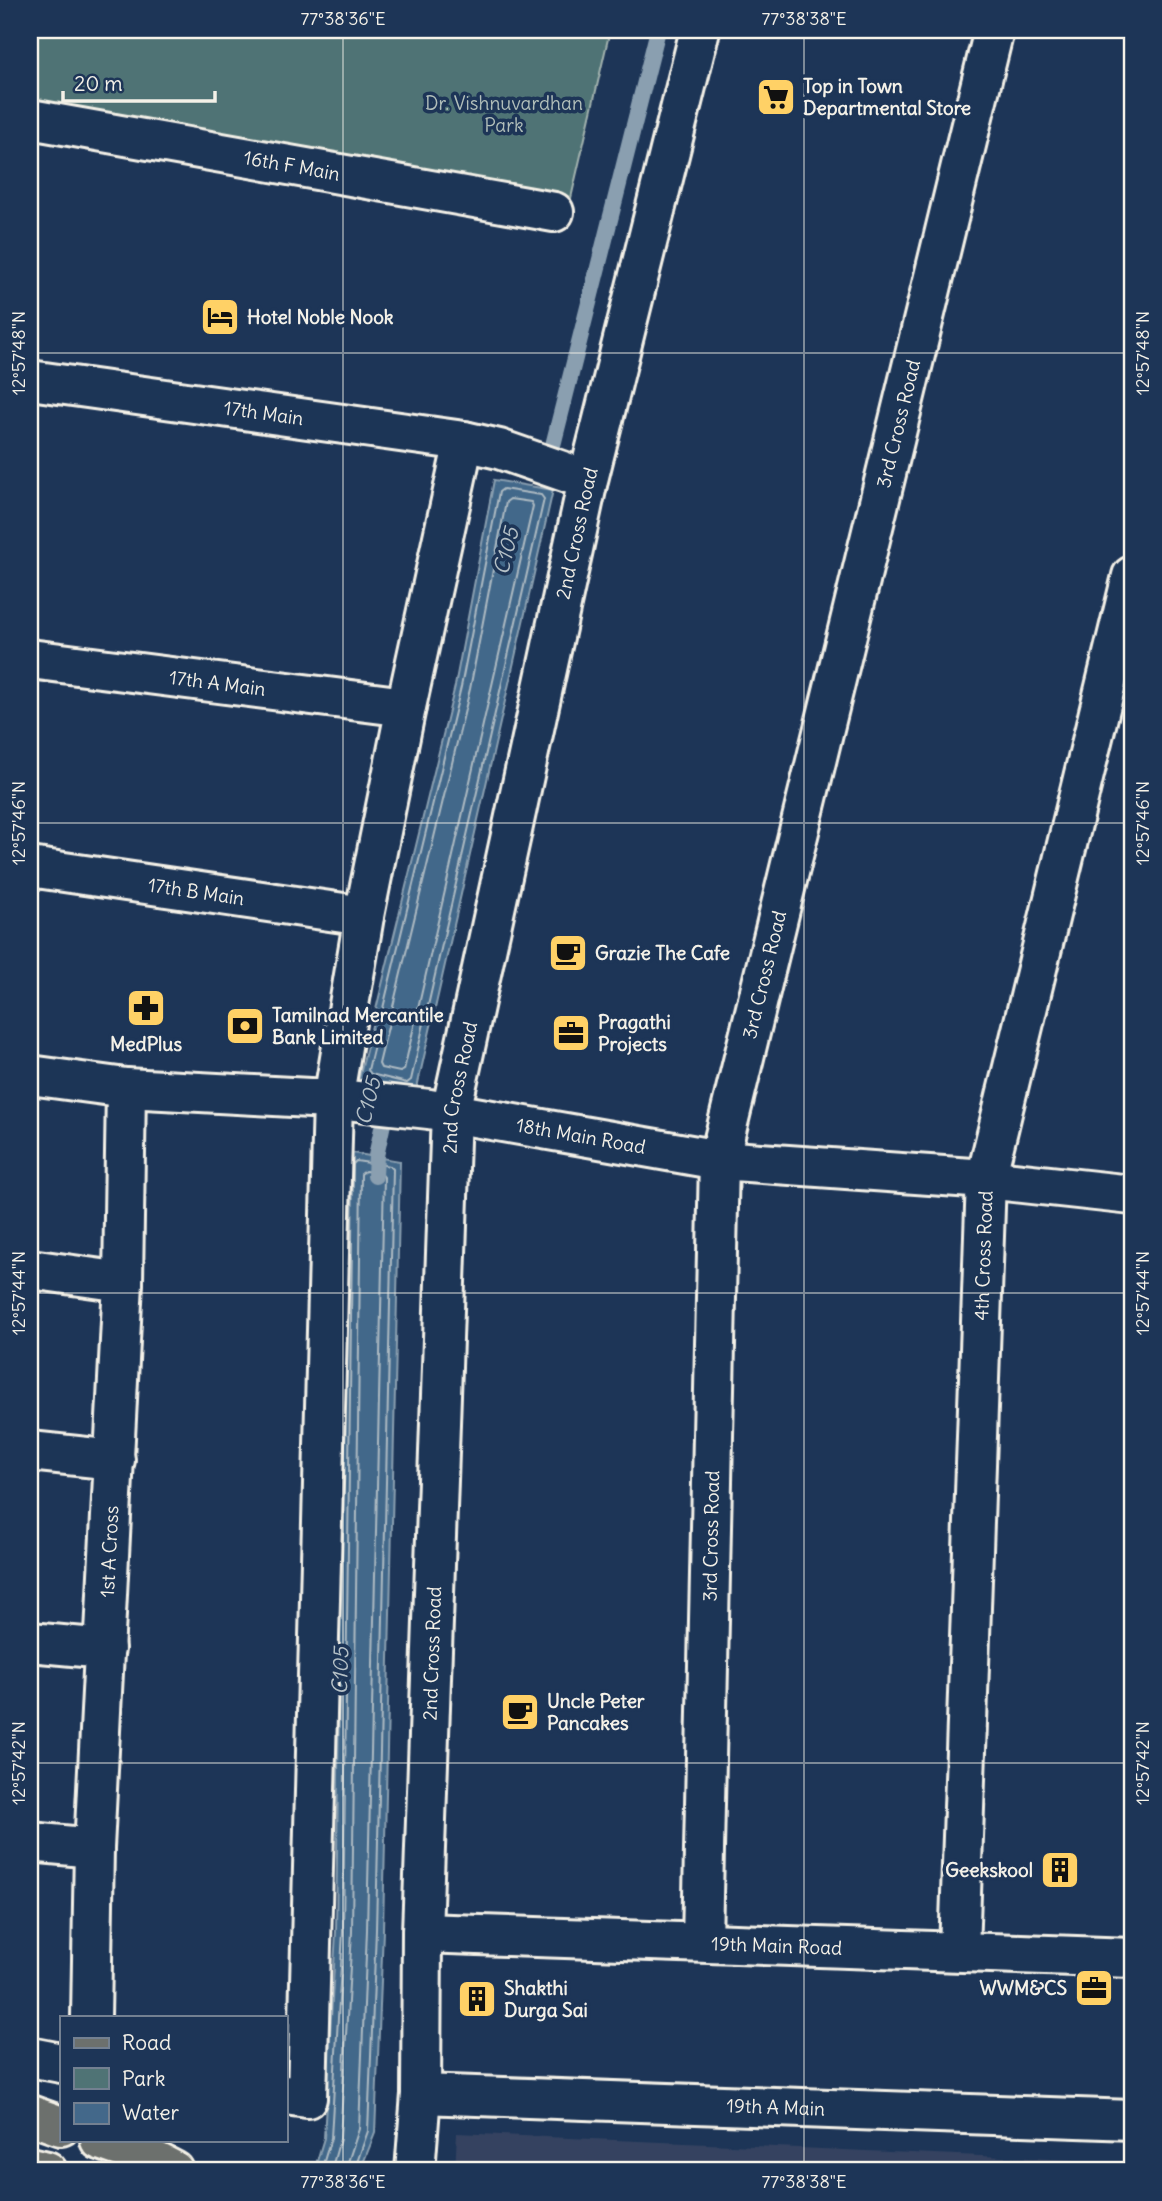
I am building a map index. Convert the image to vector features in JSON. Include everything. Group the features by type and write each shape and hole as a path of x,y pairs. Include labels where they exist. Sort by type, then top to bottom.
{"main road":[{"path":"30,2115 60,2126"},
{"path":"106,2142 143,2155 174,2171"},
{"path":"30,2167 47,2171"}],"street":[{"name":"2nd Cross Road","path":"415,2171 421,2094 422,1933 440,1111 574,475 700,30"},
{"name":"3rd Cross Road","path":"702,1942 719,1160 995,30"},
{"name":"16th F Main","path":"30,119 554,212"},
{"name":"17th Main","path":"30,380 482,445 574,475"},
{"path":"287,2095 307,2098 340,1100 364,916 406,707 482,445"},
{"name":"4th Cross Road","path":"959,1951 986,1179 1132,576"},
{"name":"17th A Main","path":"30,659 406,707"},
{"name":"17th B Main","path":"30,867 364,916"},
{"name":"18th Main Road","path":"30,1075 126,1088 340,1100 440,1111 719,1160 986,1179 1132,1195"},
{"name":"1st A Cross","path":"91,2016 94,1848 123,1282 126,1088"},
{"path":"30,1269 123,1282"},
{"path":"30,1451 115,1460"},
{"path":"30,1642 105,1649"},
{"path":"30,1842 94,1848"},
{"name":"19th Main Road","path":"422,1933 1132,1958"},
{"path":"30,2057 60,2063"},
{"name":"19th A Main","path":"421,2094 1132,2120"}],"shaded area":[{"path":"457,2133 1074,2160 1074,2171 455,2171"}],"green space":[{"name":"Dr. Vishnuvardhan Park","path":"30,30 610,30 568,211 30,105"}],"water":[{"path":"494,480 553,490 416,1092 359,1079 455,686"},
{"path":"346,1152 400,1161 383,1930 375,2133 360,2171 314,2171 324,2138 336,1932"}],"waterway":[{"name":"C105","path":"548,465 658,30"},
{"name":"C105","path":"375,1176 376,1156 387,1105"}],"place":[{"name":"Top in Town Departmental Store","path":"776,97"},
{"name":"Hotel Noble Nook","path":"220,317"},
{"name":"Grazie The Cafe","path":"568,953"},
{"name":"MedPlus","path":"146,1008"},
{"name":"Tamilnad Mercantile Bank Limited","path":"245,1026"},
{"name":"Pragathi Projects","path":"571,1033"},
{"name":"Uncle Peter Pancakes","path":"520,1712"},
{"name":"Geekskool","path":"1060,1870"},
{"name":"WWM&CS","path":"1094,1988"},
{"name":"Shakthi Durga Sai","path":"477,1999"}]}
